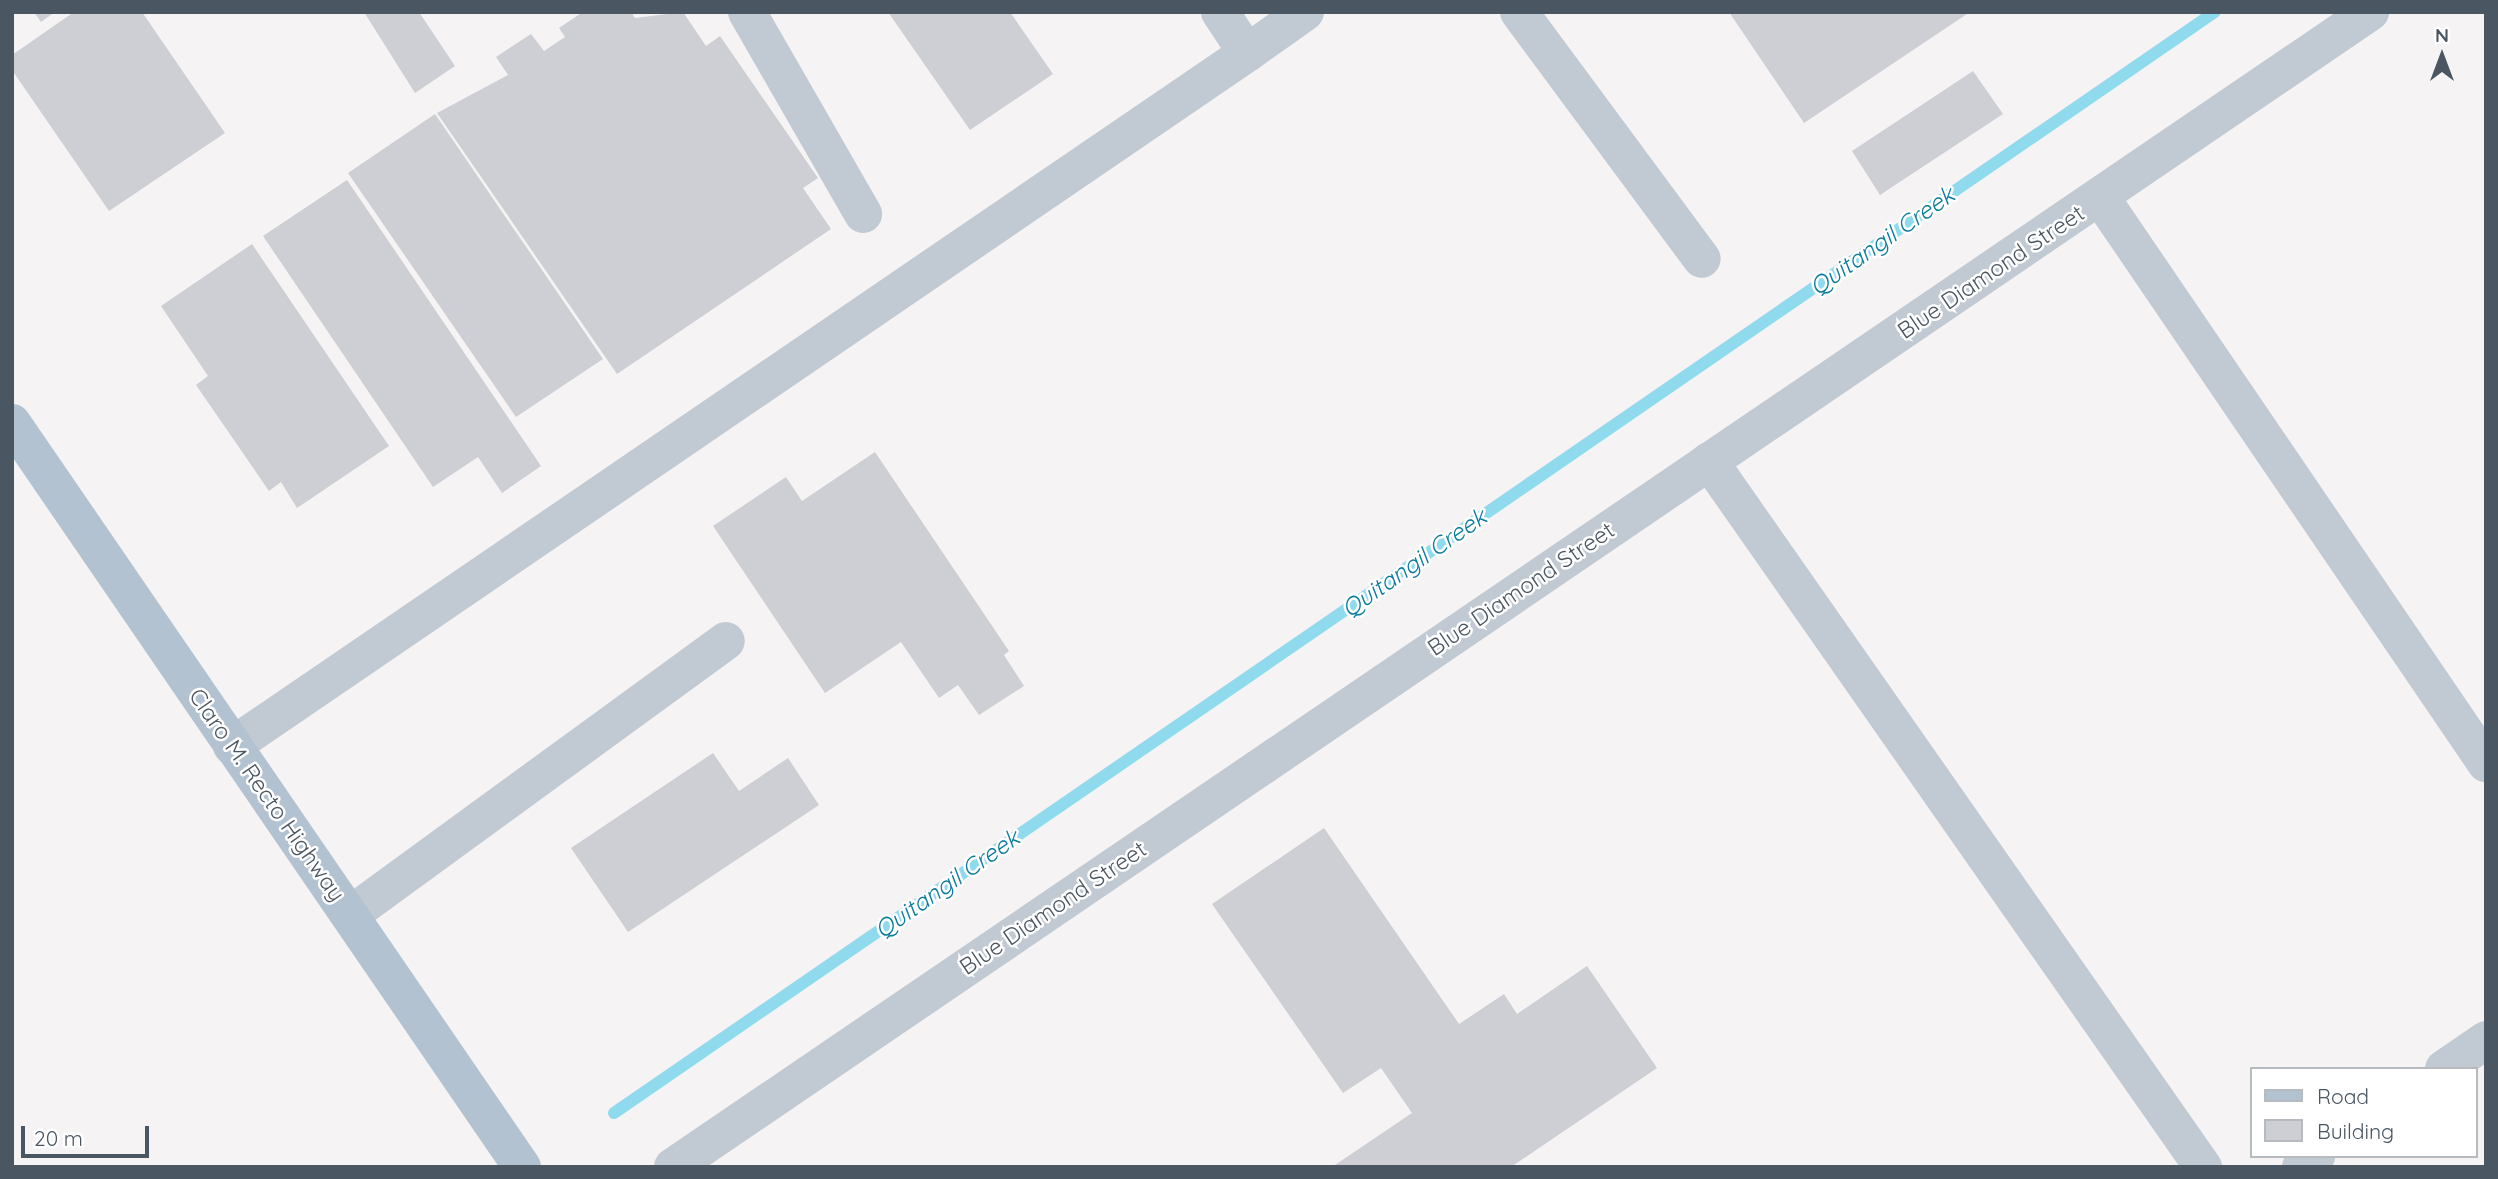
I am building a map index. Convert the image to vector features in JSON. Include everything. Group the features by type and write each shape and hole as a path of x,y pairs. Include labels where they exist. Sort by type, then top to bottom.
{"main road":[{"name":"Claro M. Recto Highway","path":"12,423 522,1167"}],"street":[{"path":"747,12 863,214"},
{"path":"1220,12 1247,53"},
{"path":"232,746 1306,12"},
{"path":"1519,12 1702,259"},
{"name":"Blue Diamond Street","path":"673,1167 1709,461 2101,198 2370,12"},
{"path":"2101,198 2486,762"},
{"path":"1709,461 2203,1167"},
{"path":"350,915 726,640"},
{"path":"2447,1067 2486,1040"}],"building":[{"path":"34,12 55,12 41,22"},
{"path":"74,12 142,12 225,133 109,211 12,70 12,55"},
{"path":"364,12 419,12 455,66 415,93"},
{"path":"583,12 631,12 635,18 683,12 706,46 720,36 818,178 803,188 831,229 617,374 437,113 508,75 496,57 531,34 544,51 565,37 559,28"},
{"path":"888,12 1010,12 1053,74 970,130"},
{"path":"1729,12 1970,12 1804,123"},
{"path":"1973,71 2003,114 1880,195 1852,151"},
{"path":"435,114 603,359 516,417 348,173"},
{"path":"347,180 541,466 502,493 478,457 433,487 263,236"},
{"path":"252,244 389,446 297,508 281,482 269,491 196,385 208,376 161,306"},
{"path":"875,452 1009,651 1004,655 1024,686 979,715 958,685 939,698 901,642 825,693 713,526 786,477 802,501"},
{"path":"713,753 739,791 788,758 819,805 628,932 571,848"},
{"path":"1324,828 1459,1024 1504,994 1517,1014 1587,966 1657,1068 1511,1167 1332,1167 1412,1113 1381,1068 1343,1093 1212,904"}],"waterway":[{"name":"Quitangil Creek","path":"614,1113 2215,12"}]}
